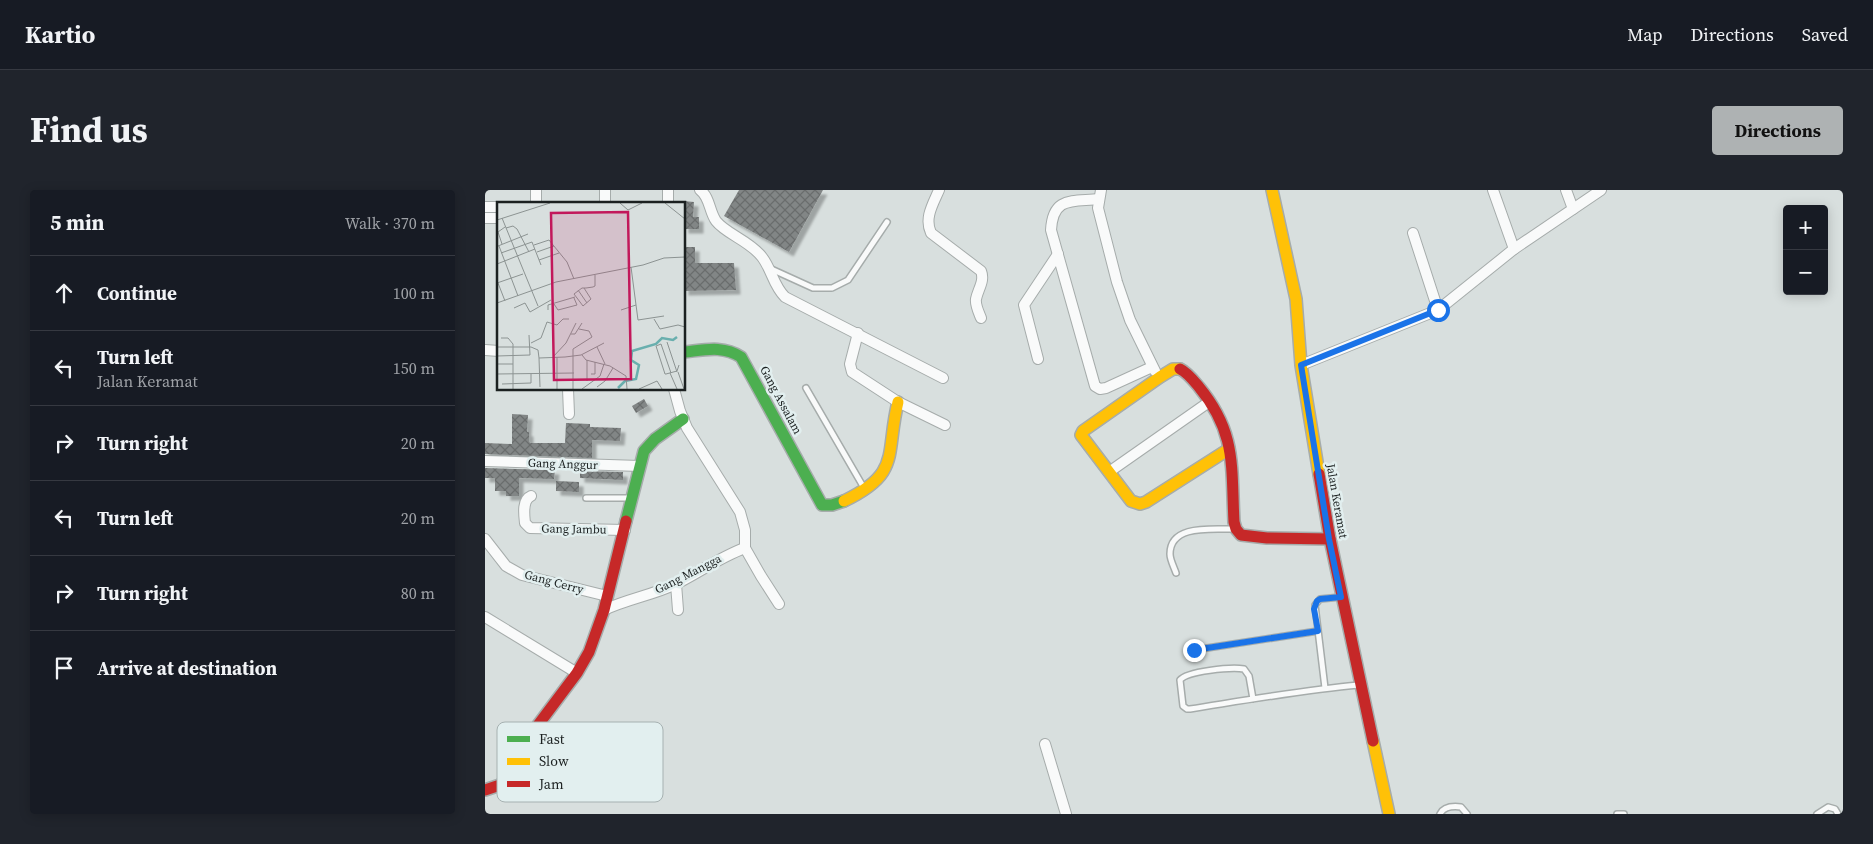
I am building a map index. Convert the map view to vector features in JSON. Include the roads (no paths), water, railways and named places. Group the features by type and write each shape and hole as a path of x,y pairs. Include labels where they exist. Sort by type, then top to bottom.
{"street":[{"path":"939,190 928,216 928,226 931,233 981,271 982,282 976,303 981,318"},
{"name":"Jalan Keramat","path":"1272,190 1296,298 1301,365 1329,539 1389,814"},
{"path":"1493,190 1514,249"},
{"path":"1566,190 1573,209"},
{"path":"1301,365 1438,310 1514,249 1601,190"},
{"path":"705,192 717,222 752,246 762,257 778,290 785,297 943,378"},
{"path":"1152,366 1107,388 1100,389 1095,386 1051,230 1055,210 1063,203 1100,194 1099,208 1117,282 1130,320 1152,366 1160,377"},
{"path":"1413,233 1438,310"},
{"path":"1038,359 1025,305 1057,254"},
{"path":"858,333 850,364 852,372 898,402 945,425"},
{"name":"Gang Assalam","path":"685,352 723,349 735,352 741,357 822,505 827,507 865,491"},
{"path":"1229,449 1143,503 1136,503 1131,501 1082,437 1081,433 1160,377 1173,369 1182,369 1193,380 1209,402 1225,430 1229,449 1236,529 1241,535 1251,537 1329,539"},
{"path":"568,390 569,414"},
{"path":"674,390 683,419 740,512 745,530 745,548 779,604"},
{"path":"865,491 876,484 890,459 892,427 898,402"},
{"path":"1109,472 1209,402"},
{"path":"540,722 577,673 589,652 607,596 644,451 648,445 683,419"},
{"name":"Gang Anggur","path":"485,461 640,466"},
{"name":"Gang Jambu","path":"531,496 525,502 525,523 530,528 625,530"},
{"name":"Gang Cerry","path":"485,539 506,566 522,575 607,596"},
{"name":"Gang Mangga","path":"603,610 623,601 649,595 676,584 727,554 745,548"},
{"path":"676,584 678,610"},
{"path":"485,617 577,673"},
{"path":"1045,744 1066,814"},
{"path":"485,790 497,786"}],"lane":[{"path":"769,268 813,288 832,288 848,280 887,222"},
{"path":"806,388 865,491"},
{"path":"586,498 633,498"},
{"path":"1176,572 1170,555 1171,545 1178,535 1188,531 1236,529"},
{"path":"1325,688 1314,609 1317,601 1320,599 1341,597"},
{"path":"1194,650 1318,631"},
{"path":"1253,699 1249,676 1244,669 1198,672 1185,675 1180,680 1183,706 1187,709 1253,699 1325,688 1361,685"},
{"path":"1440,814 1445,808 1451,806 1461,807 1467,814"},
{"path":"1817,814 1828,807 1835,809 1838,814"},
{"path":"1617,814 1624,814"}]}
